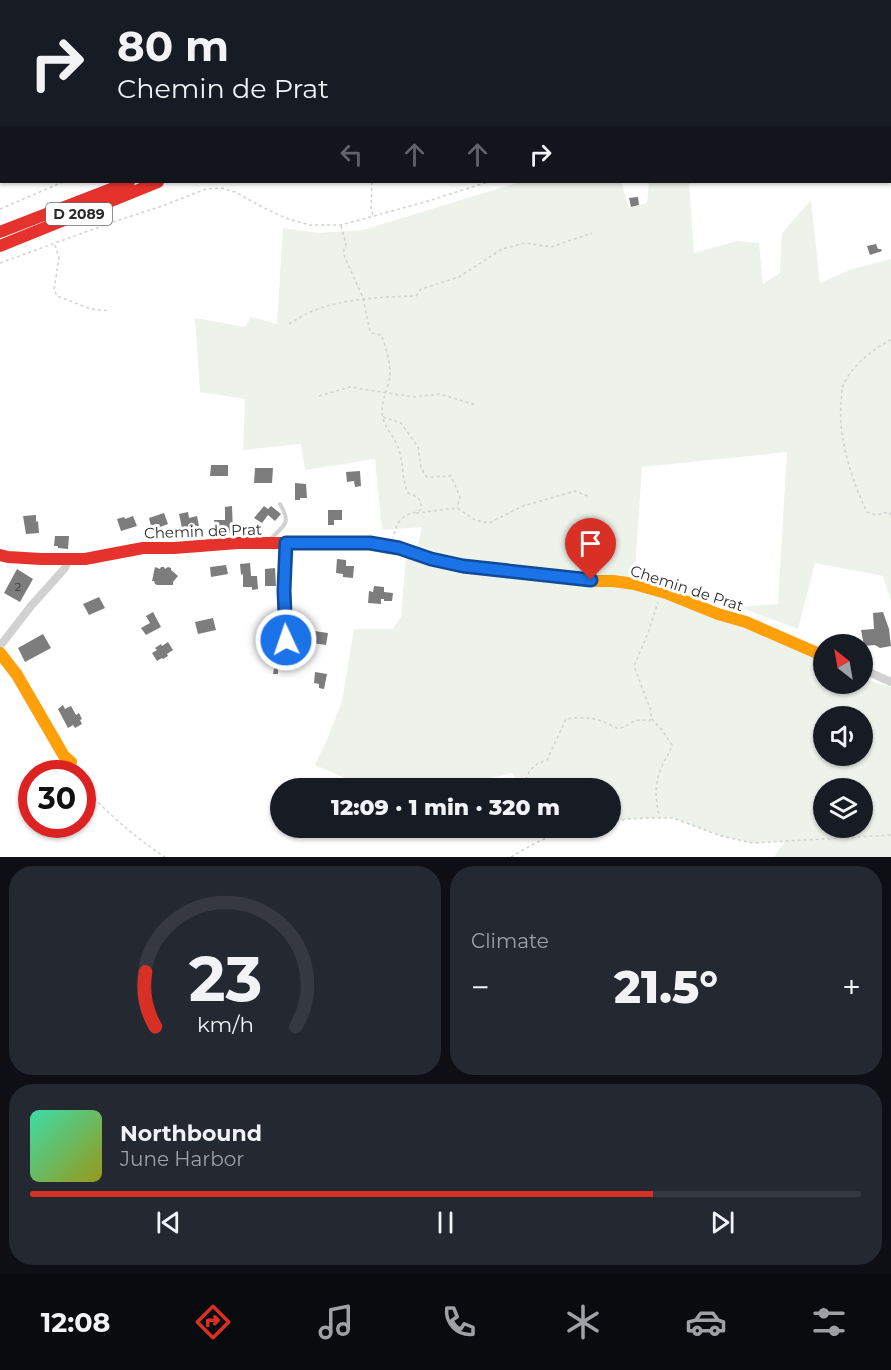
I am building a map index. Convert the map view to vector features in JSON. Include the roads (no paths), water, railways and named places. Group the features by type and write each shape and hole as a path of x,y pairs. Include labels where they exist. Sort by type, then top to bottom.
{"main road":[{"name":"D 2089","path":"0,232 126,183"},
{"name":"D 2089","path":"0,246 156,183"},
{"name":"Chemin de Prat","path":"0,555 41,559 85,559 143,548 238,543 370,543 399,548 431,559 463,566 634,584 746,622 813,651"},
{"path":"0,652 17,675 64,756 69,760"}],"street":[{"path":"286,543 284,590 286,640"},
{"path":"0,646 65,568 69,559"},
{"path":"873,674 891,682"}],"lane":[{"path":"268,543 270,537 281,530 286,519 286,514 280,504"}]}
